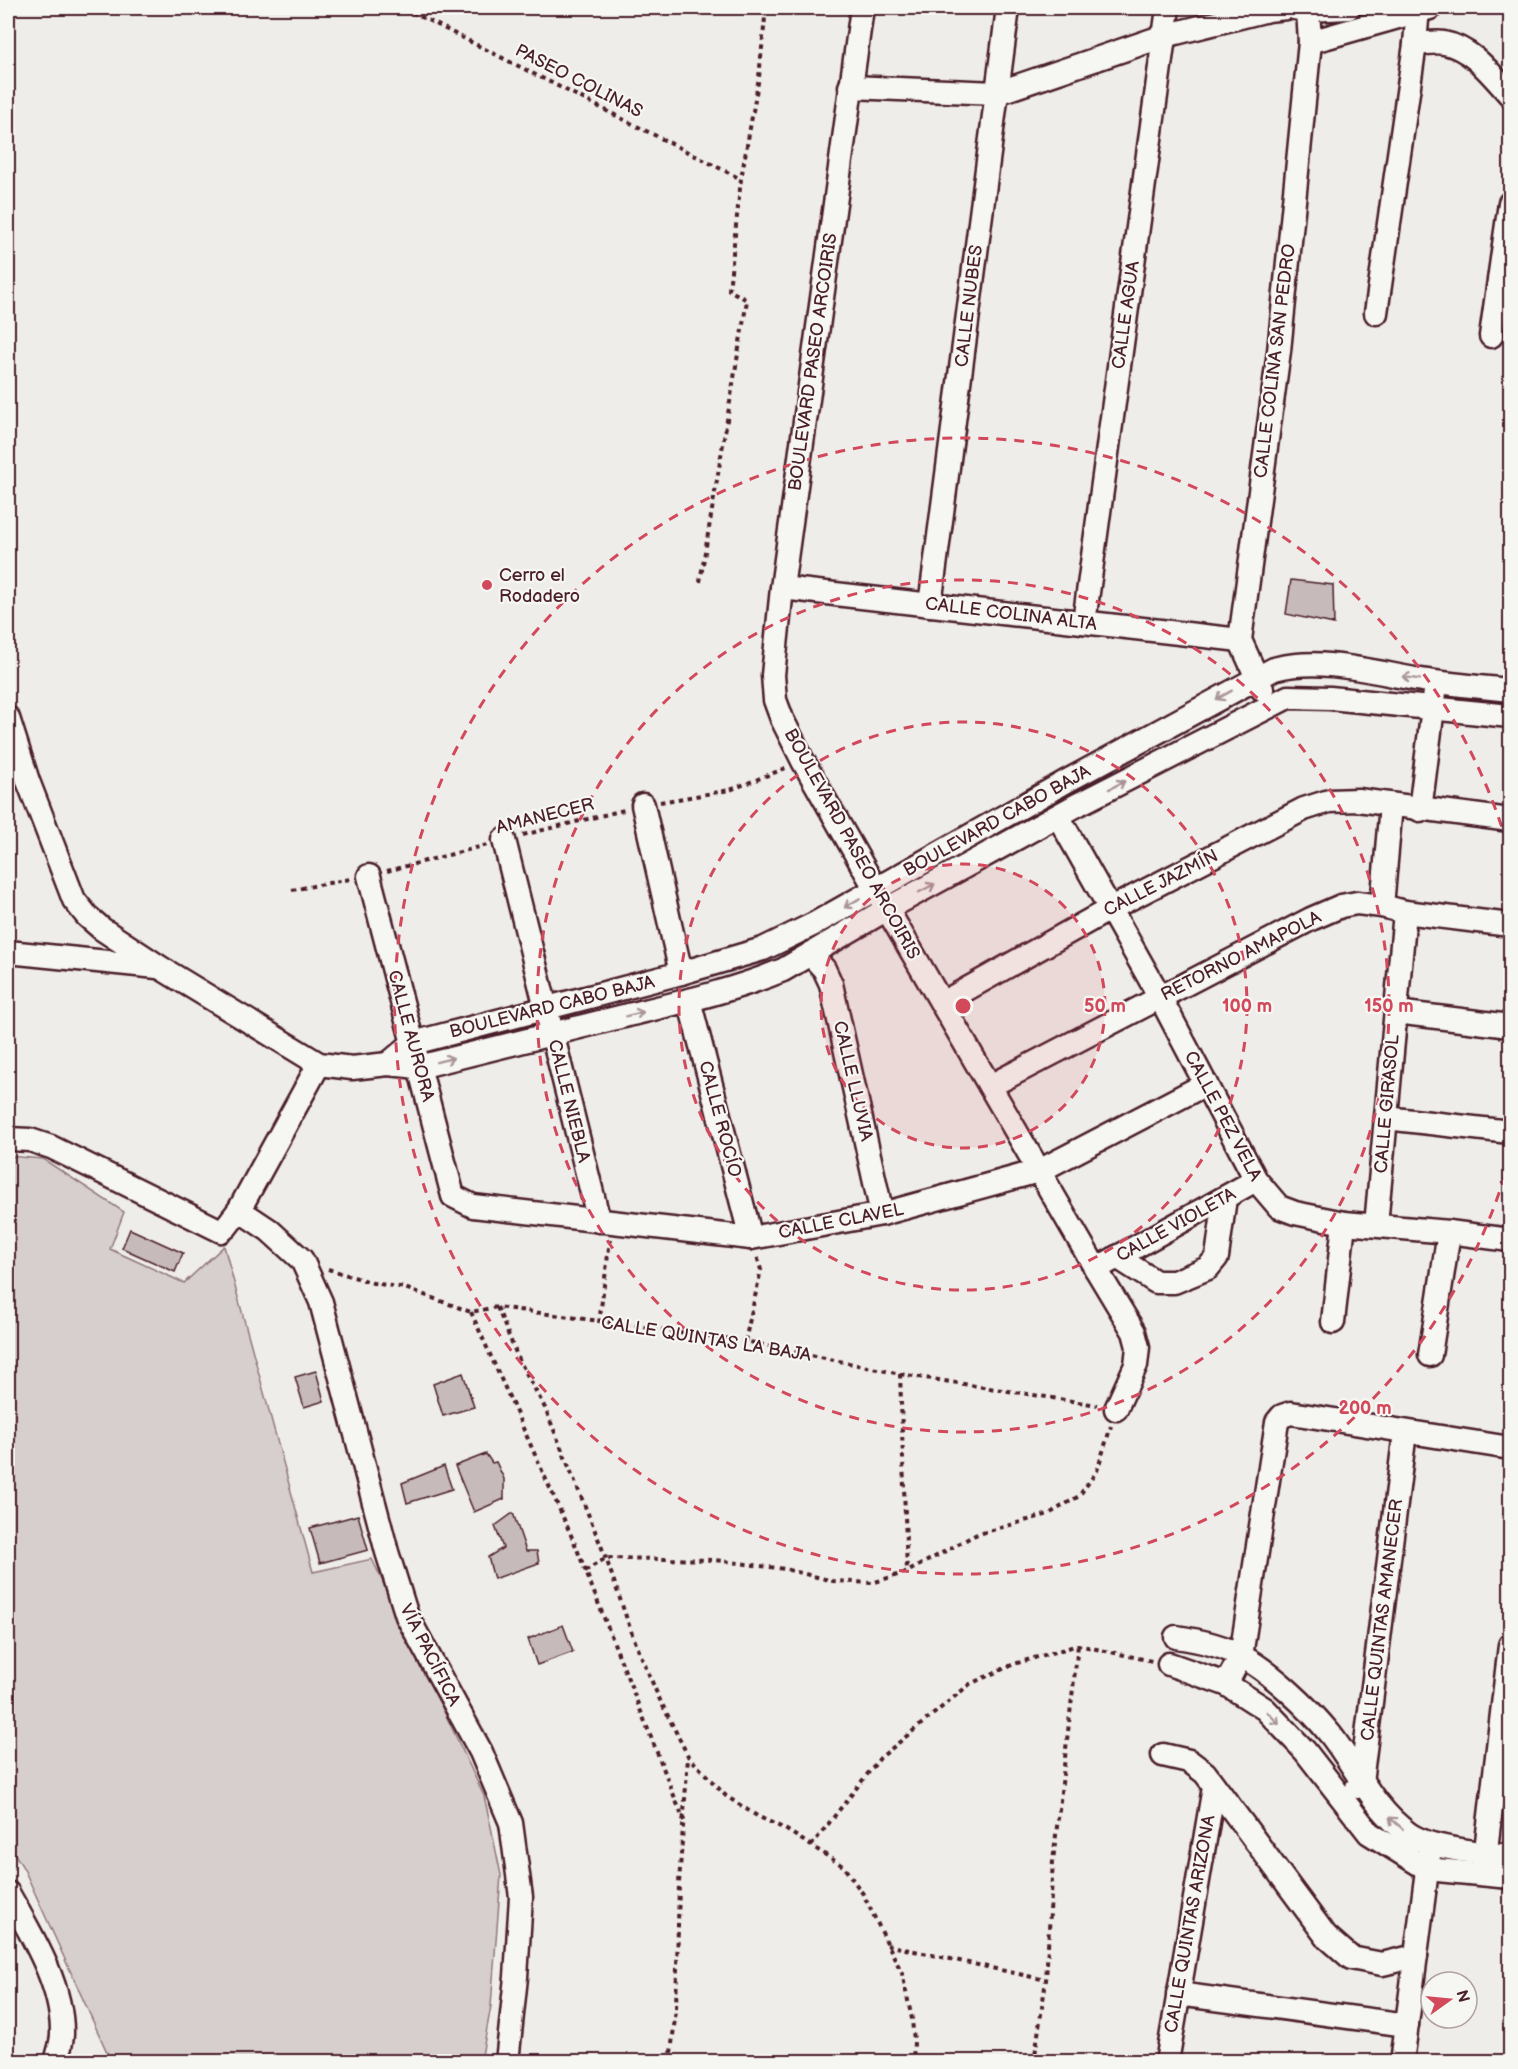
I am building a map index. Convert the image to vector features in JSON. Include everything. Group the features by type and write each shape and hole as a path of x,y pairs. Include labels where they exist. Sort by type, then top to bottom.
{"street":[{"name":"BOULEVARD PASEO ARCOIRIS","path":"862,8 782,588 773,675 775,700 803,761 887,909 1134,1332 1138,1347 1136,1365 1116,1409"},
{"name":"CALLE NUBES","path":"930,605 1008,8"},
{"name":"CALLE AGUA","path":"1084,622 1168,8"},
{"path":"850,87 997,93 1164,36 1268,10 1286,8"},
{"path":"1300,9 1339,8"},
{"name":"CALLE COLINA SAN PEDRO","path":"1240,640 1279,351 1310,42 1300,9"},
{"path":"1310,42 1423,9 1415,44 1376,314"},
{"path":"1415,44 1443,43 1464,51 1481,63 1510,95"},
{"path":"1491,336 1510,203"},
{"name":"CALLE COLINA ALTA","path":"782,588 1240,640"},
{"path":"1240,640 1271,706"},
{"name":"BOULEVARD CABO BAJA","path":"388,1064 413,1043 681,973 763,949 814,924 1067,781 1274,669 1293,664 1316,663 1437,682 1510,690"},
{"path":"1420,810 1437,682"},
{"name":"BOULEVARD CABO BAJA","path":"8,718 18,780 74,900 87,916 102,929 161,968 319,1065 352,1068 388,1064 419,1067 689,1000 764,978 783,970 887,909 1079,804 1288,697 1305,696 1510,716"},
{"path":"1067,781 1079,804"},
{"name":"CALLE JAZMÍN","path":"942,1003 1110,909 1304,809 1329,801 1358,800 1420,810 1510,820"},
{"path":"643,805 681,973"},
{"path":"1382,906 1391,805"},
{"name":"CALLE PEZ VELA","path":"1058,816 1160,997 1256,1180 1279,1207 1295,1214 1344,1223 1510,1240"},
{"name":"CALLE NIEBLA","path":"504,840 599,1221"},
{"name":"CALLE AURORA","path":"369,876 453,1196"},
{"name":"RETORNO AMAPOLA","path":"990,1086 1311,919 1341,906 1357,903 1405,912 1510,925"},
{"name":"CALLE GIRASOL","path":"1376,1225 1405,912"},
{"path":"8,952 161,968"},
{"name":"CALLE LLUVIA","path":"810,954 824,969 831,984 882,1214"},
{"name":"CALLE ROCÍO","path":"689,1000 751,1238"},
{"path":"1396,1012 1510,1026"},
{"path":"8,1139 30,1140 51,1147 221,1230 239,1210 319,1065"},
{"name":"CALLE CLAVEL","path":"453,1196 473,1206 751,1238 882,1214 1039,1171 1206,1083"},
{"path":"1386,1118 1510,1132"},
{"name":"CALLE VIOLETA","path":"1096,1269 1256,1180"},
{"path":"1117,1257 1156,1282 1174,1282 1208,1268 1217,1257 1225,1198"},
{"name":"VÍA PACÍFICA","path":"239,1210 269,1230 302,1260 321,1302 387,1551 407,1616 481,1752 511,1823 521,1897 516,1977 507,2061"},
{"path":"1334,1322 1344,1223"},
{"path":"1430,1355 1449,1232"},
{"path":"1226,1684 1241,1656 1277,1422 1282,1416 1292,1413 1510,1448"},
{"name":"CALLE QUINTAS AMANECER","path":"1361,1782 1406,1432"},
{"path":"1176,1637 1207,1643 1241,1656 1272,1678 1302,1704 1330,1734 1361,1782 1385,1813 1410,1834 1510,1877"},
{"path":"1484,1864 1510,1645"},
{"path":"1169,1664 1226,1684 1265,1709 1305,1751 1369,1833 1427,1869 1484,1864 1510,1856"},
{"path":"1163,1755 1189,1761 1205,1773 1326,1936 1351,1958 1382,1964 1416,1956"},
{"path":"1344,1802 1361,1782"},
{"name":"CALLE QUINTAS ARIZONA","path":"1167,2061 1214,1787"},
{"path":"1402,2061 1430,1843"},
{"path":"8,1893 39,1948 56,1989 62,2035 56,2061"},
{"path":"1178,1994 1407,2025"}],"path":[{"name":"PASEO COLINAS","path":"404,8 741,179"},
{"path":"700,582 747,300 729,290 741,179 759,77 766,8"},
{"name":"AMANECER","path":"292,890 369,876 643,805 730,790 803,761"},
{"path":"599,1221 611,1241 599,1323"},
{"path":"745,1341 761,1270 751,1238"},
{"path":"302,1260 373,1283 405,1288 471,1312 575,1544 684,1821"},
{"path":"496,1307 518,1358 545,1408 606,1558 632,1634 688,1756 726,1796 758,1816 785,1829 843,1866 863,1894 902,1973 912,2019 913,2061"},
{"name":"CALLE QUINTAS LA BAJA","path":"471,1312 496,1307 599,1323 745,1341 900,1374 1116,1409"},
{"path":"900,1374 907,1572"},
{"path":"585,1571 606,1558 715,1560 786,1569 833,1581 872,1583 907,1572 975,1535 1049,1514 1079,1496 1097,1471 1116,1409"},
{"path":"810,1846 880,1758 970,1684 1014,1664 1078,1645 1169,1664"},
{"path":"1034,2061 1046,1980 1053,1861 1078,1645"},
{"path":"670,2061 676,2009 679,1884 688,1756"},
{"path":"887,1945 1046,1980"}],"shaded area":[{"path":"8,1156 43,1159 124,1212 110,1249 184,1283 224,1246 313,1572 372,1559 484,1796 501,1875 491,2006 481,2061 111,2061 24,1869 8,1843"}],"building":[{"path":"1291,580 1333,585 1334,624 1286,614"},
{"path":"130,1229 183,1253 175,1272 122,1248"},
{"path":"316,1371 324,1401 304,1407 295,1377"},
{"path":"463,1373 474,1407 443,1416 433,1384"},
{"path":"486,1454 492,1463 496,1462 504,1479 504,1499 474,1512 455,1466"},
{"path":"444,1466 452,1489 407,1503 402,1483"},
{"path":"513,1513 526,1551 537,1551 539,1563 494,1579 488,1557 503,1548 495,1526"},
{"path":"358,1515 368,1550 320,1563 310,1528"},
{"path":"563,1625 573,1652 537,1665 528,1639"}],"place":[{"name":"Cerro el Rodadero","path":"487,585"}]}
